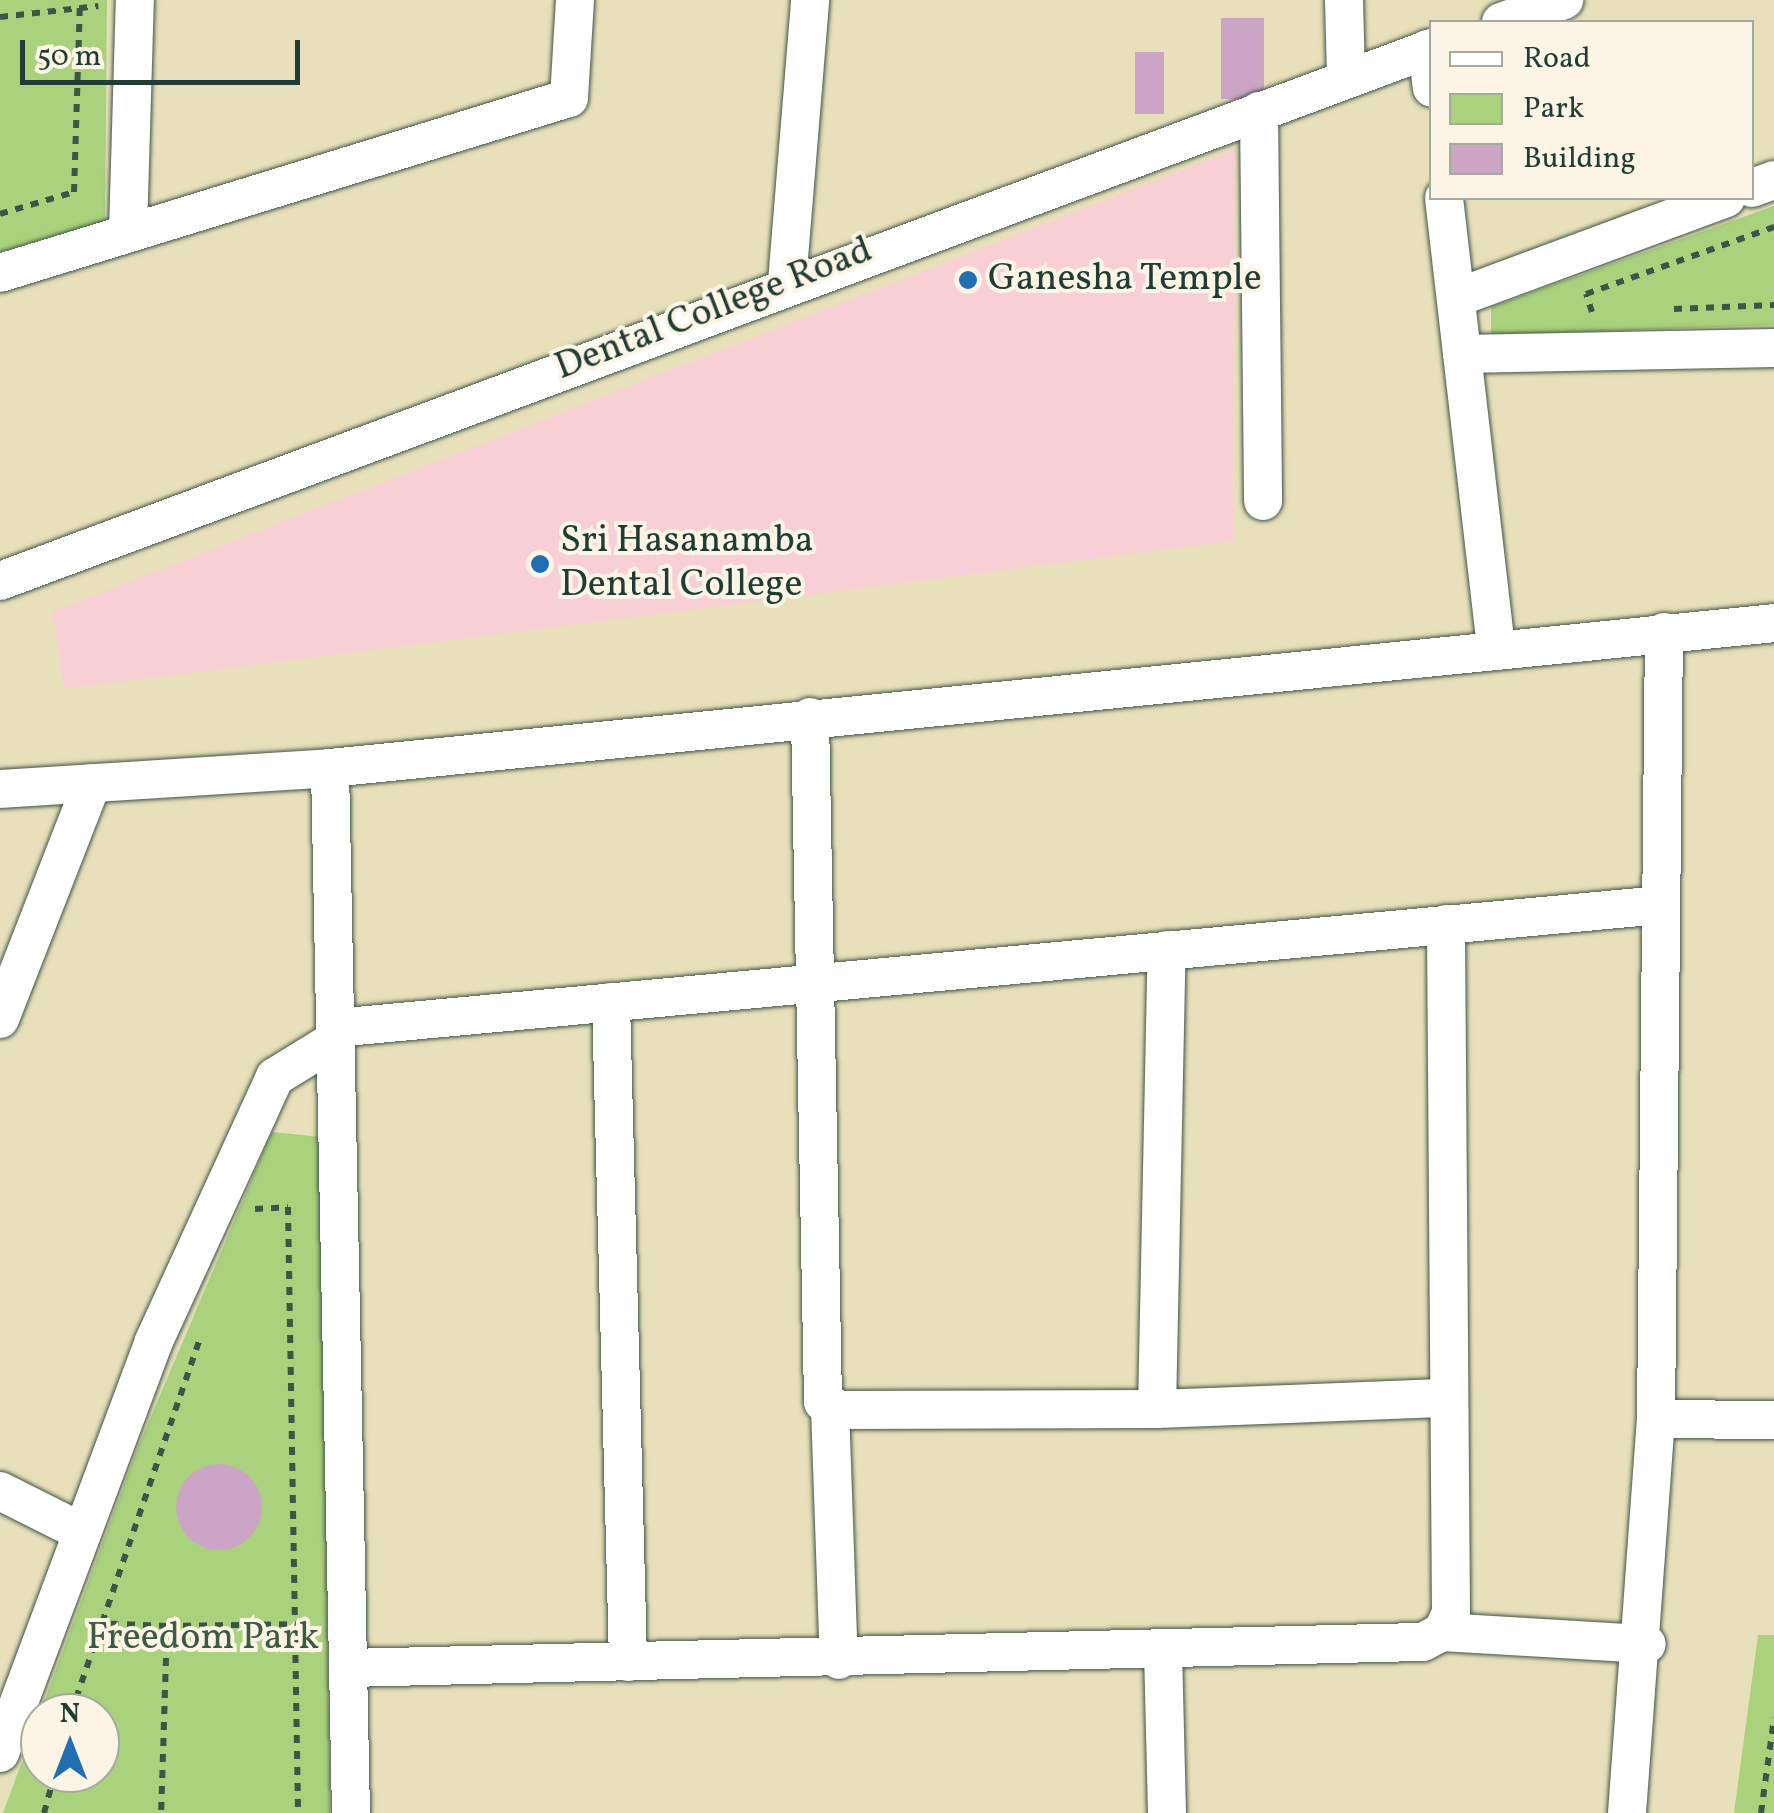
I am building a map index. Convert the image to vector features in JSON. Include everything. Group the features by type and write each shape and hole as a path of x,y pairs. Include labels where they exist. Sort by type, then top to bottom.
{"street":[{"path":"128,231 136,0"},
{"path":"0,273 569,98 575,0"},
{"path":"787,282 810,0"},
{"path":"1344,0 1346,79"},
{"path":"1507,20 1564,0"},
{"name":"Dental College Road","path":"0,580 787,282 1429,49"},
{"path":"1259,111 1262,501"},
{"path":"1444,200 1496,645"},
{"path":"1456,298 1721,200"},
{"path":"1462,354 1774,348"},
{"path":"0,789 330,768 1496,645 1774,623"},
{"path":"1627,1813 1646,1644 1656,1419 1664,632"},
{"path":"810,717 839,1660"},
{"path":"330,768 351,1813"},
{"path":"0,1020 92,783"},
{"path":"0,1753 154,1341 275,1077 335,1034 612,1002 1660,905"},
{"path":"1442,1632 1451,1612 1446,924"},
{"path":"1157,1409 1167,950"},
{"path":"612,1002 628,1662"},
{"path":"830,1408 1157,1409 1448,1398"},
{"path":"1656,1419 1774,1420"},
{"path":"0,1491 82,1532"},
{"path":"348,1668 839,1660 1423,1642 1442,1632 1646,1644"},
{"path":"1163,1650 1167,1813"}],"path":[{"path":"0,17 136,0"},
{"path":"0,214 74,192 80,4"},
{"path":"1605,312 1586,312 1586,294 1774,227"},
{"path":"1661,310 1774,305"},
{"path":"241,1227 248,1209 288,1207 298,1813"},
{"path":"76,1693 95,1622 208,1317"},
{"path":"95,1622 167,1626 348,1624"},
{"path":"161,1813 167,1626"},
{"path":"1761,1813 1770,1770 1774,1718"}],"shaded area":[{"path":"1236,149 1233,541 64,689 52,612"}],"green space":[{"path":"0,0 107,0 105,221 0,252"},
{"path":"1774,206 1774,325 1491,335 1491,307"},
{"name":"Freedom Park","path":"272,1132 321,1137 330,1813 3,1813 20,1767 20,1793 120,1793 120,1693 47,1693 138,1447"},
{"path":"1758,1635 1774,1635 1774,1813 1734,1813"}],"building":[{"path":"1221,18 1264,18 1264,99 1221,99"},
{"path":"1135,52 1164,52 1164,114 1135,114"},
{"path":"211,1464 227,1464 250,1476 259,1490 259,1524 250,1538 227,1550 211,1550 195,1543 183,1531 176,1515 176,1499 183,1483 195,1471"}],"place":[{"name":"Ganesha Temple","path":"968,280"},
{"name":"Sri Hasanamba Dental College","path":"540,564"}]}
